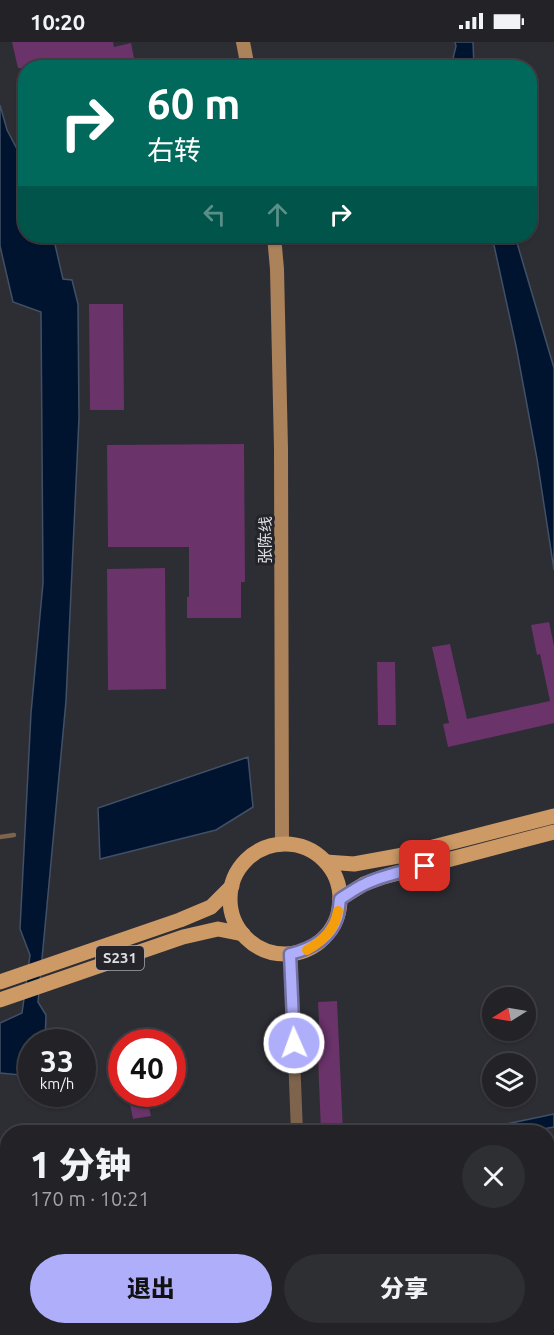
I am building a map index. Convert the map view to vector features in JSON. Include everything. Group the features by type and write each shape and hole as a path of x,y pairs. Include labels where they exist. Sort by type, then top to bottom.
{"main road":[{"path":"243,42 246,60"},
{"name":"张陈线","path":"275,243 281,438 282,844"},
{"path":"326,862 354,864 398,856 554,816"},
{"path":"340,899 364,884 383,877 554,832"},
{"path":"274,844 292,844 308,848 326,862 338,881 340,899 337,918 327,935 317,944 305,951 278,954 262,949 243,934 234,918 230,900 236,874 244,862 256,852 274,844"},
{"name":"S231","path":"0,982 180,920 210,907 232,886"},
{"name":"S231","path":"0,1000 183,937 218,929 243,934"}],"street":[{"path":"290,954 297,1125"}],"lane":[{"path":"0,837 14,835"}],"water":[{"path":"455,42 473,42 474,60 453,60"},
{"path":"0,105 7,130 18,151 18,243 55,243 63,279 72,280 78,304 79,418 66,701 38,1002 46,1015 45,1029 18,1029 18,1075 0,1073 0,1023 22,1013 30,955 20,929 31,713 43,583 41,312 13,302 0,246"},
{"path":"494,243 517,243 554,368 554,570 537,459"},
{"path":"248,757 253,807 216,830 100,859 98,808"},
{"path":"554,1114 554,1125 501,1125"}],"building":[{"path":"12,42 113,42 114,47 131,43 134,60 18,60 18,68"},
{"path":"89,304 123,304 124,410 90,410"},
{"path":"244,444 245,582 241,582 241,618 187,618 189,547 108,547 107,445"},
{"path":"165,568 166,689 108,690 107,569"},
{"path":"549,622 554,646 554,723 448,747 443,724 449,723 432,647 450,644 467,719 550,701 531,625"},
{"path":"377,662 395,662 396,725 378,725"},
{"path":"337,1001 343,1125 321,1125 318,1057 321,1056 318,1002"},
{"path":"131,1107 149,1107 151,1116 133,1119"}],"slow traffic":[{"path":"307,950 327,935 333,927 338,911"}],"route":[{"path":"294,1043 290,954 305,951 327,935 337,918 340,899 364,884 425,866"}]}
